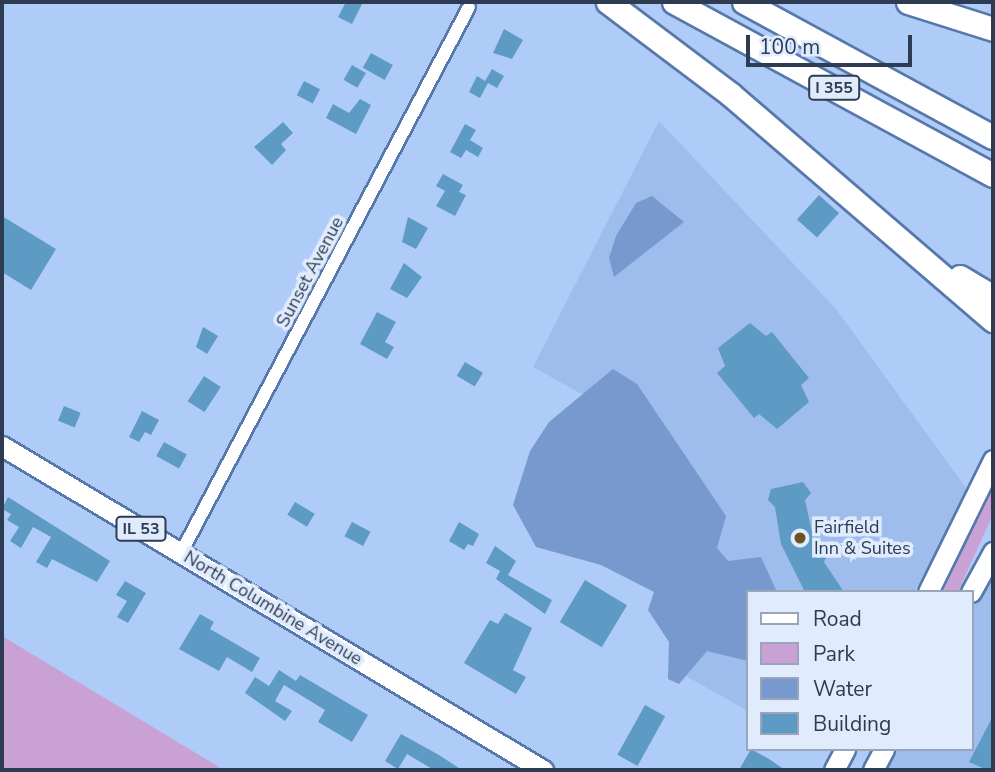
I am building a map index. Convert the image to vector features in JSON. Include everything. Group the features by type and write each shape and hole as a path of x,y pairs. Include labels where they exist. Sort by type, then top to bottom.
{"highway":[{"path":"608,2 730,94 993,320"},
{"name":"I 355","path":"674,2 993,175"},
{"name":"I 355","path":"744,2 993,137"},
{"path":"908,2 993,29"},
{"path":"910,246 993,297"}],"main road":[{"name":"North Columbine Avenue","path":"2,446 543,770"},
{"path":"929,590 993,460"},
{"path":"972,590 993,552"},
{"path":"834,770 844,751"},
{"path":"873,770 883,751"}],"street":[{"name":"Sunset Avenue","path":"181,553 469,7"}],"shaded area":[{"path":"659,121 836,309 969,492 915,590 746,590 746,710 679,672 600,404 533,367"},
{"path":"988,577 993,580 993,770 884,770 895,751 974,751 974,602"}],"green space":[{"path":"993,483 993,514 959,590 944,590"},
{"path":"2,636 224,770 2,770"}],"water":[{"path":"652,196 684,222 614,277 609,258 616,236 636,203"},
{"path":"613,369 637,384 726,516 717,548 728,561 761,557 776,590 746,590 746,661 707,651 679,684 668,679 669,642 648,610 654,592 601,565 536,547 513,505 530,451 549,422"}],"building":[{"path":"346,2 363,2 352,24 338,17"},
{"path":"504,29 523,40 512,59 493,53"},
{"path":"371,53 393,65 385,80 363,68"},
{"path":"352,65 366,73 357,88 344,80"},
{"path":"492,69 504,76 497,88 488,83 480,98 469,92 477,76 485,81"},
{"path":"304,81 320,89 313,103 297,95"},
{"path":"360,99 371,105 356,134 326,118 333,104 349,113"},
{"path":"283,122 293,133 281,144 286,150 272,165 254,147"},
{"path":"465,124 476,130 470,140 483,148 478,157 466,150 461,158 450,152"},
{"path":"443,174 463,185 459,192 466,195 455,216 436,206 445,191 436,186"},
{"path":"819,195 839,213 817,238 797,220"},
{"path":"2,216 56,249 31,290 2,272"},
{"path":"408,217 428,228 416,249 402,242"},
{"path":"404,263 422,277 407,298 390,289"},
{"path":"377,312 396,322 385,342 394,347 387,359 360,344"},
{"path":"750,323 766,336 772,332 809,378 801,385 809,402 777,429 759,414 754,418 717,373 725,366 718,348"},
{"path":"203,327 218,336 207,354 196,347"},
{"path":"465,362 483,373 475,387 457,376"},
{"path":"204,376 221,387 204,412 188,401"},
{"path":"64,406 81,413 75,428 58,421"},
{"path":"142,411 159,420 151,435 145,432 139,442 129,437"},
{"path":"164,442 187,455 179,469 156,456"},
{"name":"Fairfield Inn & Suites","path":"803,482 811,493 805,500 812,532 821,535 817,547 828,553 824,562 843,590 804,590 781,544 775,507 768,500 771,489"},
{"path":"8,497 110,561 97,582 52,559 47,568 36,562 51,537 33,527 21,548 10,541 19,527 7,520 11,514 2,509"},
{"path":"295,502 315,514 307,527 287,515"},
{"path":"352,522 371,532 363,546 344,536"},
{"path":"459,522 479,534 473,546 468,544 464,550 449,541"},
{"path":"495,546 516,561 508,575 552,600 545,614 496,579 500,571 486,563"},
{"path":"585,580 627,605 602,647 560,622"},
{"path":"125,581 146,593 128,623 117,617 127,601 116,595"},
{"path":"505,613 532,628 513,670 526,677 516,694 464,663 490,620 498,624"},
{"path":"200,614 214,622 210,629 260,658 252,672 227,657 219,671 179,649"},
{"path":"279,670 296,681 300,675 368,715 352,742 318,722 325,710 284,685 275,701 292,711 285,721 245,693 255,677 269,686"},
{"path":"645,705 665,716 637,766 617,755"},
{"path":"993,716 993,770 987,770 969,762"},
{"path":"401,734 462,770 434,770 407,754 398,769 385,761"},
{"path":"750,751 755,751 785,770 739,770"}],"place":[{"name":"Fairfield Inn & Suites","path":"800,538"}]}
